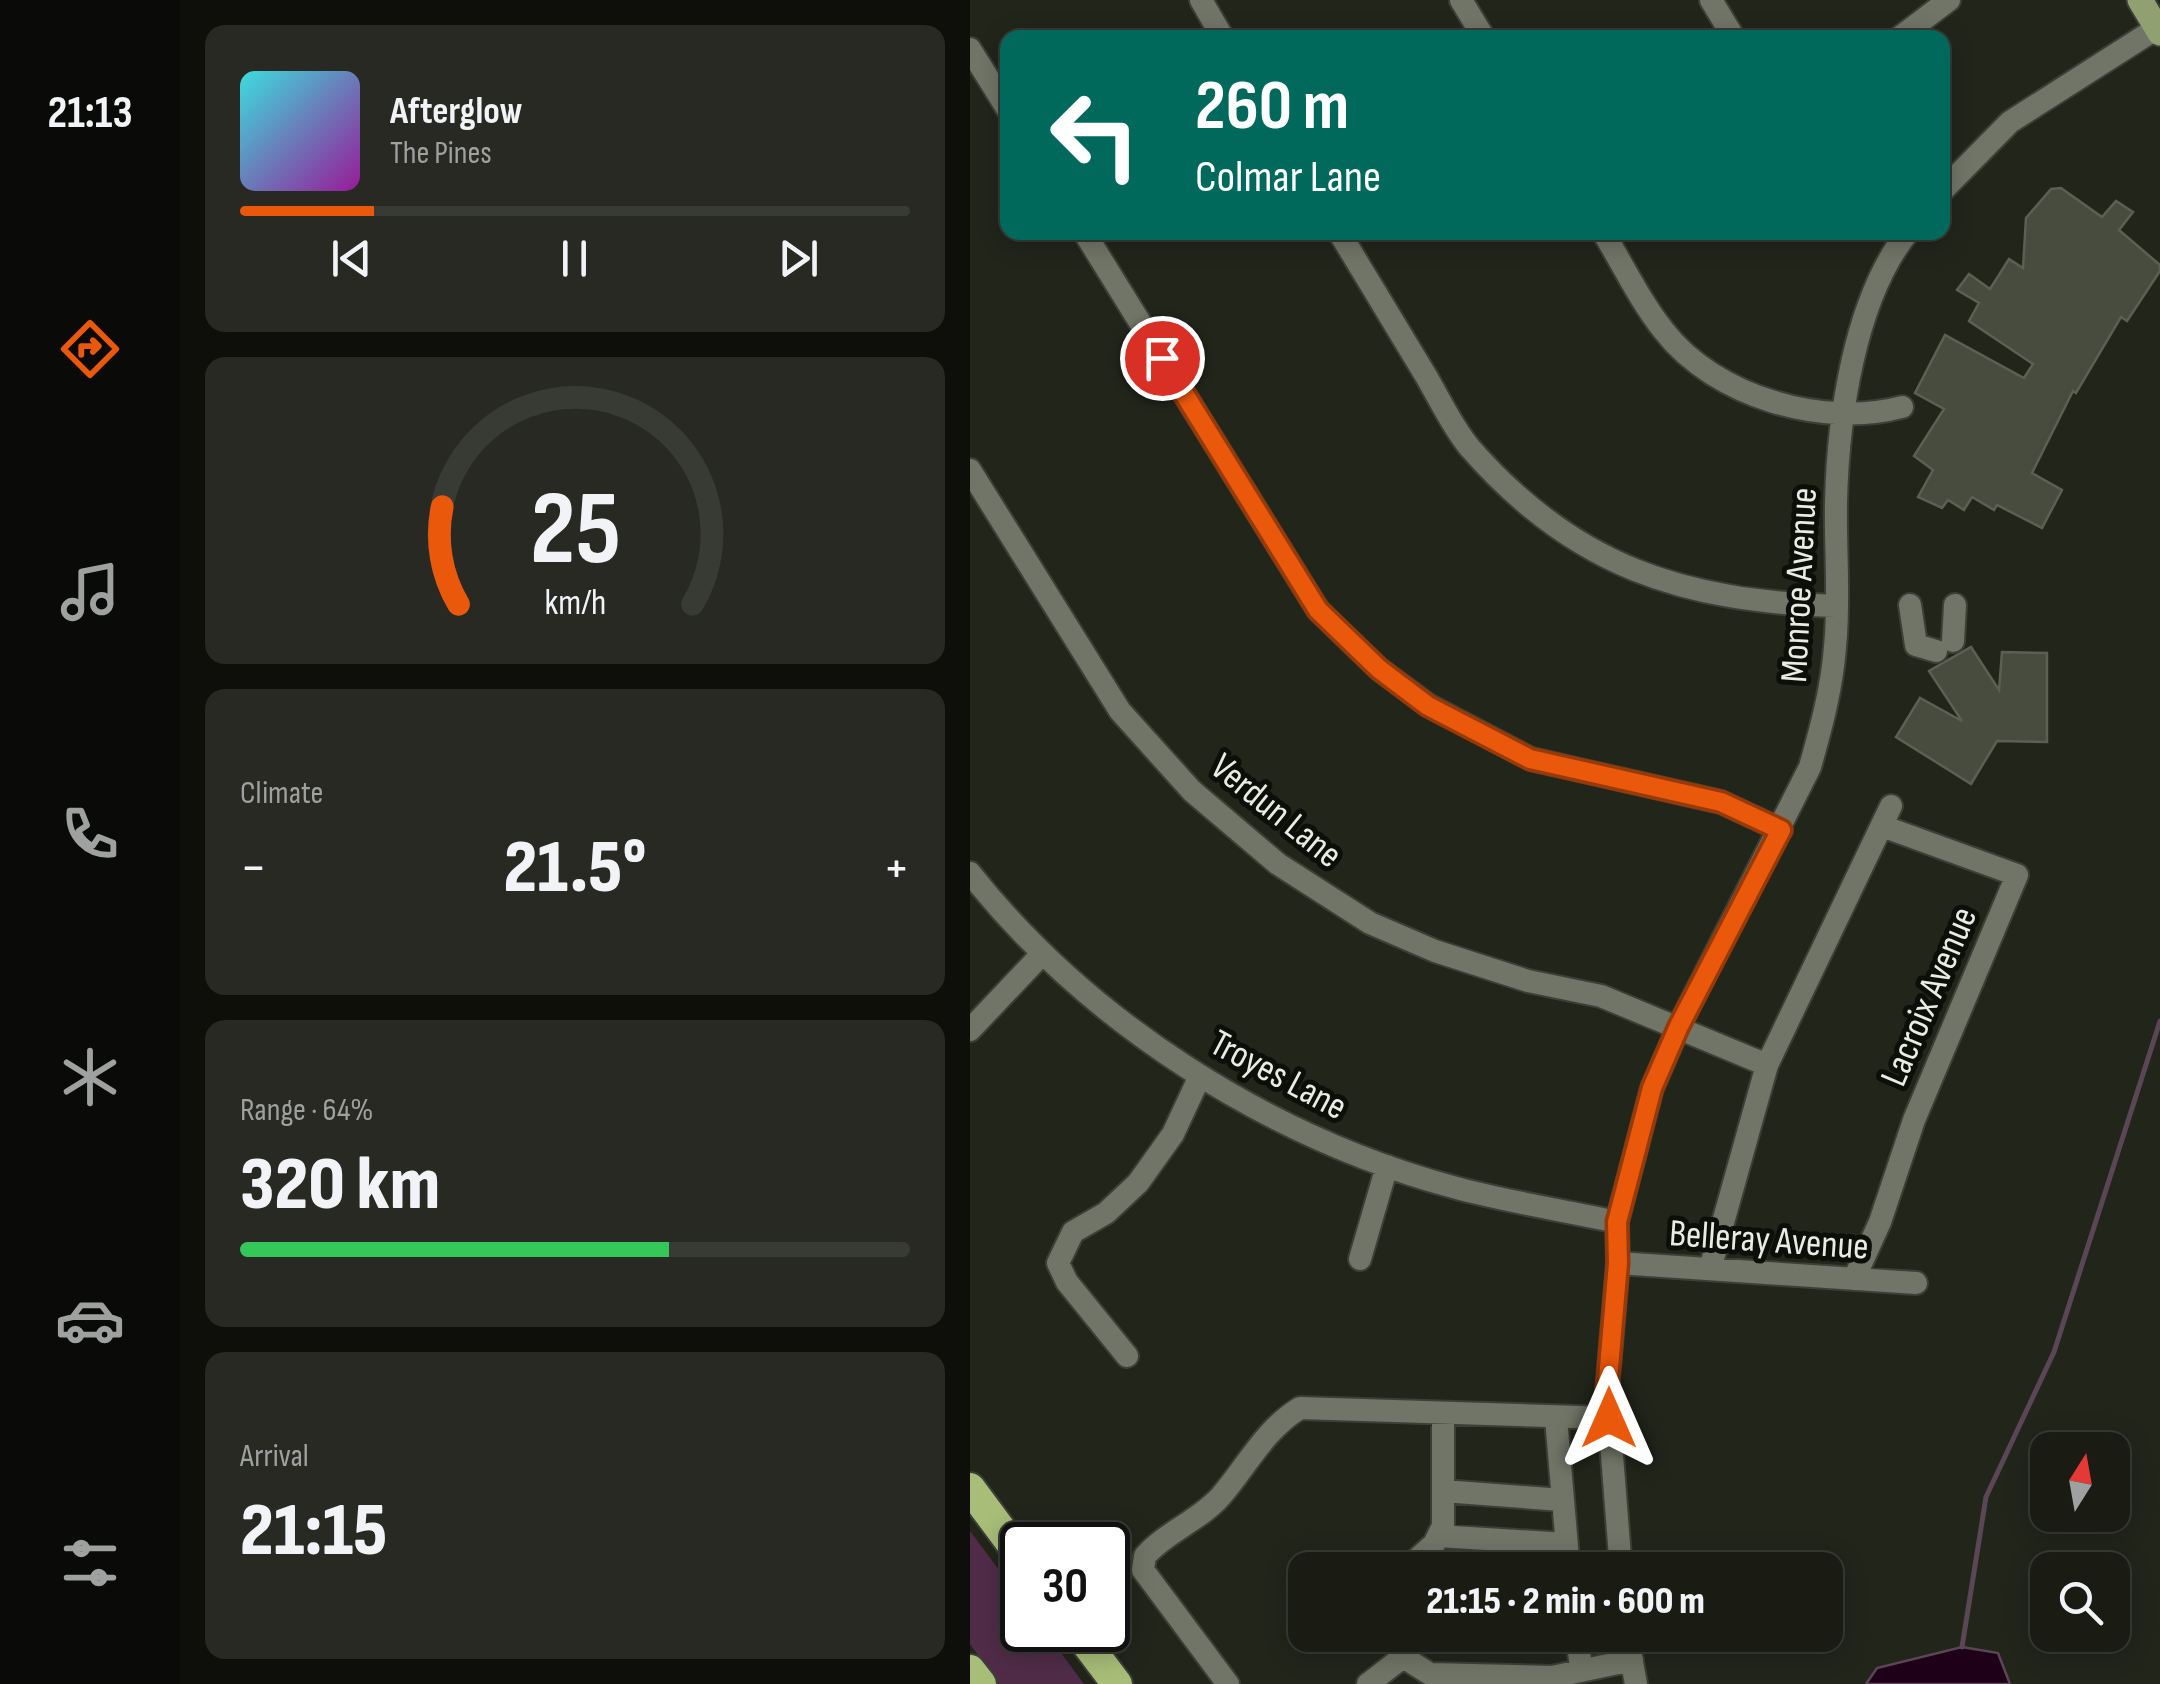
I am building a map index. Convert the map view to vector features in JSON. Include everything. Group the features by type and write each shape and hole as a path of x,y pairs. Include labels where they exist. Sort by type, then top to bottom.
{"highway":[{"path":"970,1488 1000,1528"},
{"path":"1092,1652 1116,1684"},
{"path":"970,1670 980,1684"}],"main road":[{"path":"2140,0 2158,30"}],"street":[{"path":"1201,0 1218,30"},
{"path":"1460,0 1479,30"},
{"path":"1711,0 1729,30"},
{"path":"1910,30 1949,0"},
{"path":"1950,183 2010,122 2158,30"},
{"path":"970,49 1000,97"},
{"path":"1089,240 1318,610 1379,669 1428,706 1530,759 1721,802 1781,830"},
{"path":"1343,240 1468,446 1519,496 1573,539 1634,572 1668,584 1763,602 1836,606"},
{"path":"1608,240 1664,332 1695,361 1726,382 1755,395 1843,413 1878,414 1902,407"},
{"name":"Monroe Avenue","path":"1619,1552 1607,1391 1618,1263 1617,1222 1652,1088 1679,1026 1810,767 1836,646 1836,498 1843,413 1858,339 1899,240"},
{"name":"Verdun Lane","path":"970,470 1120,711 1192,790 1278,864 1370,923 1434,951 1528,981 1601,996 1767,1065"},
{"path":"1910,605 1916,644 1944,646 1955,604"},
{"name":"Lacroix Avenue","path":"1767,1065 1886,816 2016,875 1914,1120 1880,1222 1854,1279"},
{"name":"Troyes Lane","path":"970,873 1042,954 1200,1076 1300,1129 1387,1166 1454,1187 1617,1222"},
{"path":"970,1030 1042,954"},
{"path":"1710,1269 1767,1065"},
{"path":"1127,1356 1066,1282 1058,1263 1073,1232 1106,1213 1138,1183 1174,1134 1200,1076"},
{"path":"1360,1260 1387,1166"},
{"name":"Belleray Avenue","path":"1618,1263 1916,1283"},
{"path":"1228,1684 1143,1570 1145,1556 1219,1499 1248,1457 1284,1418 1300,1408 1609,1418"},
{"path":"1423,1552 1443,1526 1443,1414"},
{"path":"1556,1418 1567,1552"},
{"path":"1443,1490 1562,1500"},
{"path":"1438,1536 1566,1544"},
{"path":"1368,1684 1395,1652"},
{"path":"1406,1652 1430,1674 1552,1677 1632,1660"},
{"path":"1579,1652 1581,1669"},
{"path":"1630,1652 1636,1684"}],"shaded area":[{"path":"970,1531 1000,1571 1000,1652 1060,1652 1084,1684 999,1684 970,1644"},
{"path":"1962,1647 1998,1653 2010,1684 1866,1684 1877,1668"}],"building":[{"path":"2061,188 2102,217 2116,201 2133,212 2119,230 2160,265 2160,271 2127,321 2121,317 2076,393 2073,391 2032,473 2062,490 2042,528 1972,497 1964,510 1948,500 1942,508 1918,497 1933,470 1914,456 1944,409 1915,393 1945,335 2024,378 2033,364 1969,321 1979,303 1957,290 1969,274 1990,289 2009,259 2023,268 2026,218 2051,189"},
{"path":"1971,647 1999,690 2002,652 2047,653 2047,742 1997,741 1971,784 1896,737 1920,698 1962,721 1929,671"}],"waterway":[{"path":"1962,1647 1986,1497 2054,1352 2160,1021"}],"route":[{"path":"1162,358 1318,610 1379,669 1428,706 1479,736 1530,759 1721,802 1781,830 1679,1026 1652,1088 1617,1222 1618,1263 1607,1391 1609,1418"}]}
